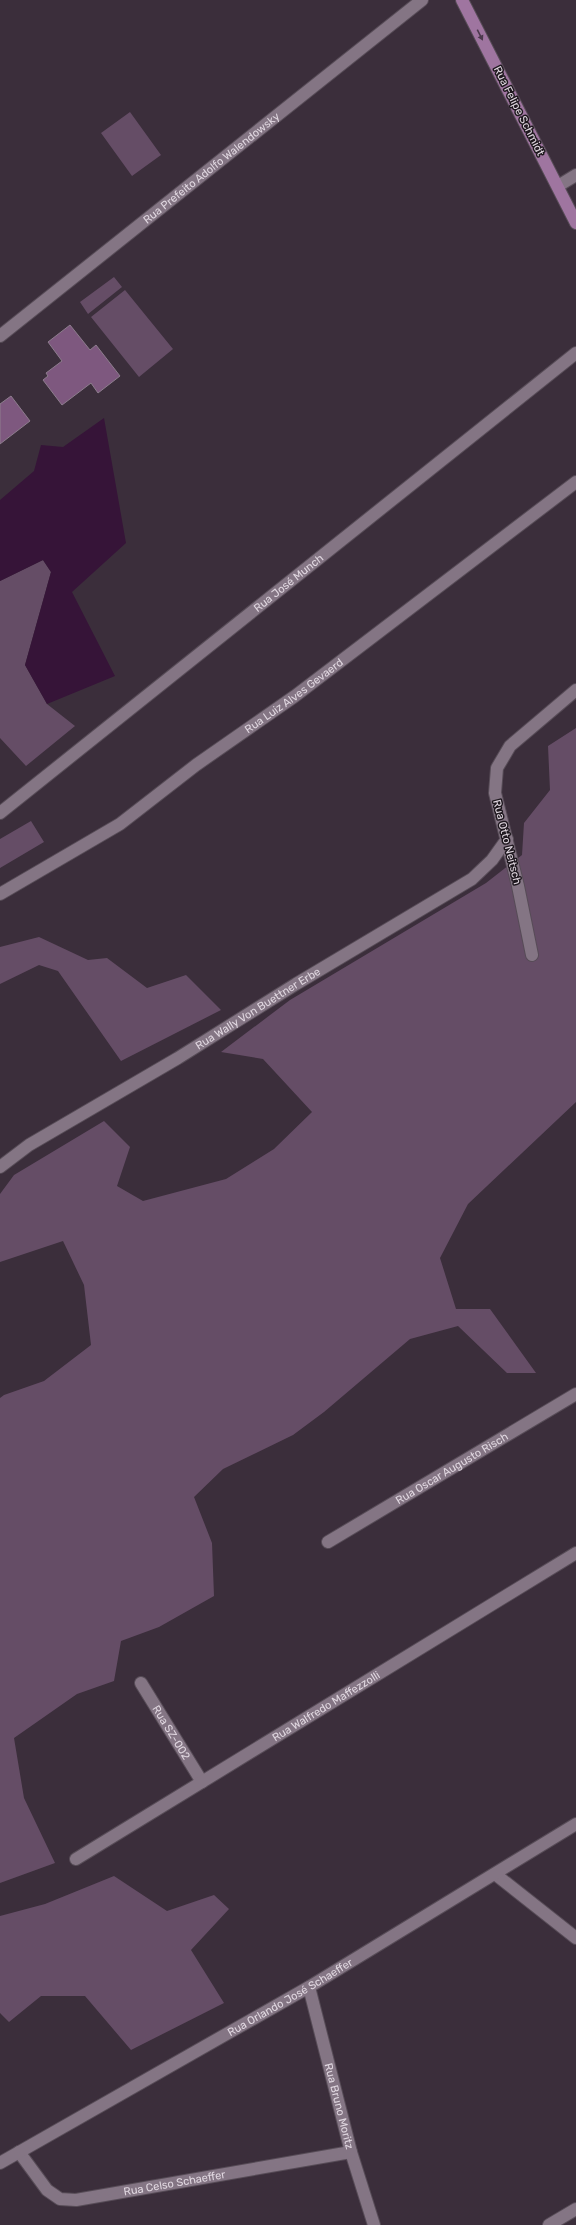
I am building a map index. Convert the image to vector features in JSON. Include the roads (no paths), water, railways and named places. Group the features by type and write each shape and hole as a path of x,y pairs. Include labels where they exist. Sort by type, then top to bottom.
{"main road":[{"name":"Rua Felipe Schmidt","path":"462,0 576,223"}],"street":[{"name":"Rua Prefeito Adolfo Walendowsky","path":"0,336 422,0"},
{"path":"558,186 576,175"},
{"name":"Rua José Munch","path":"0,813 576,353"},
{"name":"Rua Luiz Alves Gevaerd","path":"0,894 120,824 196,765 294,696 576,482"},
{"name":"Rua Otto Neitsch","path":"532,954 507,839 495,793 497,768 510,746 576,690"},
{"name":"Rua Wally Von Buettner Erbe","path":"0,1168 29,1145 178,1058 303,980 472,879 492,860 507,839"},
{"name":"Rua Oscar Augusto Risch","path":"328,1542 576,1394"},
{"name":"Rua Walfredo Maffezzolli","path":"76,1859 576,1553"},
{"name":"Rua SZ-002","path":"141,1683 202,1782"},
{"name":"Rua Orlando José Schaeffer","path":"0,2163 309,1987 576,1824"},
{"path":"495,1874 576,1938"},
{"name":"Rua Bruno Moritz","path":"309,1987 352,2152 374,2225"},
{"name":"Rua Celso Schaeffer","path":"19,2152 47,2190 60,2199 76,2200 352,2152"},
{"path":"549,2225 576,2209"}]}
